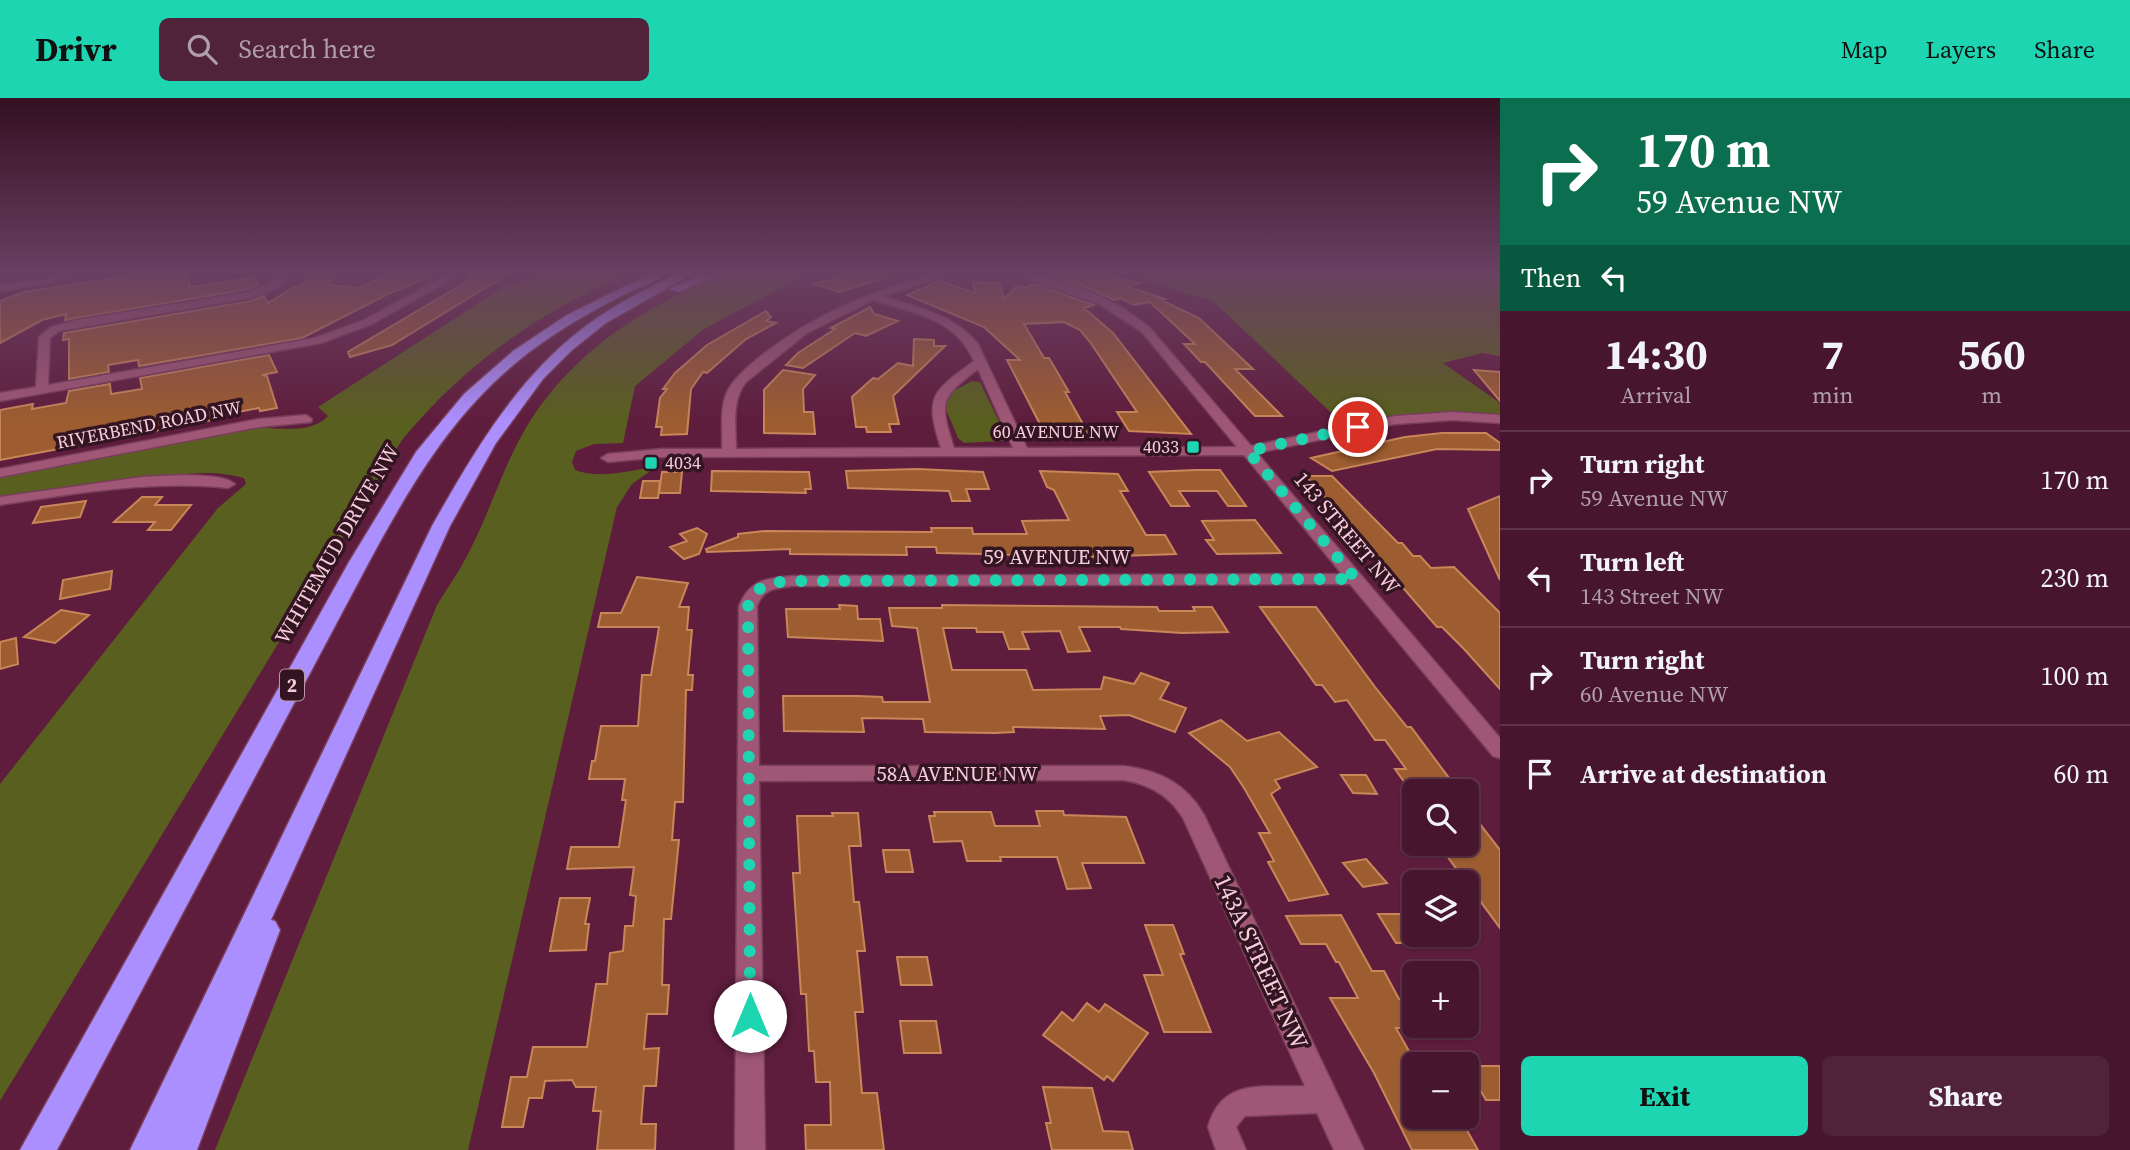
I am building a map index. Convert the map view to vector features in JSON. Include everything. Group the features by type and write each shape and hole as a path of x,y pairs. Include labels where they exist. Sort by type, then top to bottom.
{"highway":[{"name":"WHITEMUD DRIVE NW","path":"36,1150 401,488 446,424 474,392 533,342 577,323"},
{"name":"WHITEMUD DRIVE NW","path":"148,1150 441,526 496,428 541,371 584,323"},
{"path":"179,1150 340,742"}],"street":[{"path":"42,390 45,337 55,329 76,323"},
{"path":"0,397 271,351 317,341 364,323"},
{"path":"729,452 730,402 742,379 782,345 816,323"},
{"path":"942,323 957,329 969,340 1022,452"},
{"name":"143 STREET NW","path":"1138,323 1500,751"},
{"path":"949,452 936,402 946,388 980,362"},
{"name":"60 AVENUE NW","path":"608,458 651,453 729,452 1248,451 1395,420 1444,416 1500,419"},
{"name":"RIVERBEND ROAD NW","path":"0,473 259,423 306,419"},
{"path":"0,501 158,481 228,484"},
{"name":"59 AVENUE NW","path":"750,774 748,606 753,593 759,588 792,581 1356,579"},
{"path":"750,774 750,1150"},
{"name":"58A AVENUE NW","path":"750,774 1123,774 1150,778 1162,783"},
{"name":"143A STREET NW","path":"1162,783 1182,799 1192,816 1349,1150"},
{"path":"1231,1150 1222,1127 1229,1110 1235,1105 1242,1102 1324,1099"}],"green space":[{"path":"448,323 534,323 505,343 451,388 402,440 0,1101 0,784 218,508 246,484 244,478 233,475 198,473 95,483 0,497 0,477 246,429 311,426 328,416 318,407"},
{"path":"629,323 715,323 704,329 635,386 623,443 594,444 576,451 572,462 575,470 595,474 656,467 632,484 617,507 468,1150 215,1150 437,605 470,550 505,469 536,412 580,361"},
{"path":"1236,323 1500,323 1500,356 1482,353 1443,363 1500,403 1500,416 1439,414 1343,424"},
{"path":"972,381 980,382 1007,438 1002,441 964,443 958,438 945,407 950,393"}],"building":[{"path":"0,323 36,323 0,343"},
{"path":"122,323 331,323 302,338 139,366 138,360 108,365 109,372 69,379 69,339 63,340 64,333"},
{"path":"397,323 428,323 392,345 350,357 348,352"},
{"path":"745,323 776,323 746,339 707,373 703,372 691,389 687,434 661,435 662,427 656,427 660,398 667,389 663,389 675,373 707,345"},
{"path":"840,323 894,323 866,336 855,333 803,368 786,365 798,353 835,329 831,328"},
{"path":"975,323 1042,323 1024,324 1069,392 1065,392 1088,433 1045,434 1007,360 1020,360 984,327"},
{"path":"1066,323 1102,323 1113,333 1191,434 1129,431 1117,412 1137,412 1080,330"},
{"path":"1173,323 1204,323 1253,369 1235,369 1282,416 1255,416 1205,362 1201,362 1184,344 1195,344"},
{"path":"914,339 934,340 934,346 945,346 893,396 899,424 889,424 891,432 867,432 866,427 856,427 852,397 873,378 878,379 898,363 913,366"},
{"path":"269,355 277,372 262,375 267,376 277,408 260,411 259,408 218,416 218,419 0,460 0,410 33,404 32,409 66,403 69,391 110,384 111,394 142,389 140,378"},
{"path":"783,370 815,375 803,389 804,412 813,412 815,434 764,433 764,390"},
{"path":"1474,370 1500,372 1500,401"},
{"path":"1442,433 1486,433 1500,443 1500,450 1437,449 1332,471 1311,458 1405,437"},
{"path":"917,469 983,472 989,489 966,489 970,501 952,501 949,491 848,488 846,471"},
{"path":"1220,470 1246,506 1228,506 1217,491 1179,491 1189,506 1171,506 1149,472"},
{"path":"712,471 809,472 811,489 805,489 806,493 711,491"},
{"path":"1040,471 1118,474 1128,491 1120,491 1146,535 1165,535 1176,554 1091,557 937,553 936,547 906,547 907,555 790,554 790,549 707,552 706,549 738,537 738,534 765,531 932,532 931,528 972,528 973,534 1027,534 1022,521 1069,520 1054,490 1047,487"},
{"path":"662,472 682,472 680,493 659,493"},
{"path":"1306,476 1332,476 1413,556 1420,556 1431,568 1454,567 1500,613 1500,689 1442,627 1437,627"},
{"path":"643,481 660,481 658,498 640,498"},
{"path":"1500,496 1500,580 1468,509"},
{"path":"142,497 162,497 155,505 191,505 171,530 148,530 155,522 114,522"},
{"path":"86,501 80,517 33,523 41,507"},
{"path":"1255,520 1281,553 1217,554 1206,540 1214,540 1202,521"},
{"path":"697,528 707,534 699,554 684,559 670,547 687,541 680,534"},
{"path":"112,571 110,589 60,599 63,580"},
{"path":"637,577 688,583 679,607 689,607 687,630 692,630 688,675 693,675 692,690 686,690 683,802 675,802 672,840 679,840 671,919 664,919 662,985 669,985 667,1014 647,1014 644,1049 659,1048 656,1086 644,1086 641,1124 656,1124 655,1150 597,1150 601,1111 593,1111 596,1087 576,1087 572,1080 545,1081 542,1098 529,1098 523,1127 502,1127 511,1077 527,1077 533,1047 587,1047 596,984 607,984 610,953 623,951 625,926 633,926 636,896 630,895 634,867 567,869 571,847 619,847 626,800 622,800 625,779 589,779 592,761 595,761 601,726 638,726 642,675 651,675 659,627 598,627 601,613 621,613"},
{"path":"839,605 857,606 858,619 880,619 883,641 788,637 786,609 840,609"},
{"path":"942,605 1157,607 1159,611 1195,611 1193,607 1212,607 1228,632 1182,633 1120,627 1079,627 1090,651 1068,652 1060,631 1022,632 1029,649 1009,649 1003,632 977,632 976,628 943,628 952,670 1026,670 1033,690 1101,689 1104,677 1134,684 1141,673 1169,683 1160,699 1186,708 1175,732 1129,715 1100,716 1105,729 1013,727 1014,732 925,732 923,719 862,718 864,732 784,731 783,696 858,696 882,697 883,702 930,702 917,628 892,626 889,608 942,608"},
{"path":"1260,607 1316,607 1375,687 1407,727 1411,727 1450,779 1402,779 1395,769 1406,769 1385,740 1375,740 1347,700 1335,702 1322,685 1316,685"},
{"path":"61,610 89,615 55,643 24,637"},
{"path":"16,638 18,664 0,669 0,642"},
{"path":"1221,720 1247,741 1279,732 1317,767 1275,780 1280,788 1271,794 1328,894 1289,901 1268,862 1274,861 1259,833 1270,833 1244,788 1230,767 1189,733"},
{"path":"1341,775 1366,775 1377,794 1353,793"},
{"path":"1036,811 1063,811 1064,815 1126,817 1144,863 1082,863 1091,888 1067,889 1057,857 1000,857 1001,861 967,861 962,841 934,842 929,816 935,816 934,812 991,812 995,826 1040,826"},
{"path":"832,813 858,813 861,846 849,846 854,902 859,902 865,951 857,951 863,1012 855,1012 862,1093 877,1093 884,1150 806,1150 805,1125 831,1125 830,1082 816,1082 814,1051 809,1051 806,994 801,994 793,873 800,873 797,816 833,816"},
{"path":"1479,823 1500,850 1500,928 1479,900 1479,870 1457,870 1447,856 1479,856"},
{"path":"883,850 909,850 913,872 886,872"},
{"path":"1366,859 1387,883 1363,887 1343,863"},
{"path":"560,898 590,898 585,924 589,924 586,950 550,951"},
{"path":"1378,914 1402,914 1402,943 1396,943"},
{"path":"1341,915 1372,971 1384,971 1399,999 1402,999 1402,1028 1396,1028 1410,1052 1402,1052 1402,1129 1466,1129 1478,1150 1412,1150 1374,1073 1330,998 1358,998 1339,962 1336,962 1326,944 1301,944 1286,916"},
{"path":"1145,925 1173,925 1184,954 1180,954 1211,1032 1164,1032 1144,975 1163,975"},
{"path":"897,957 927,957 932,985 901,985"},
{"path":"1087,1003 1099,1012 1105,1004 1148,1033 1113,1081 1107,1076 1104,1080 1043,1035 1062,1012 1073,1021"},
{"path":"900,1021 936,1021 941,1053 904,1053"},
{"path":"1479,1066 1500,1066 1500,1100 1486,1100 1479,1088"},
{"path":"1043,1087 1092,1088 1103,1131 1128,1132 1133,1150 1052,1150 1046,1123 1051,1123"}],"place":[{"name":"4033","path":"1193,447"},
{"name":"4034","path":"651,463"}],"route":[{"path":"750,1016 748,606 753,593 769,583 779,581 1356,579 1248,451 1358,427"}]}
